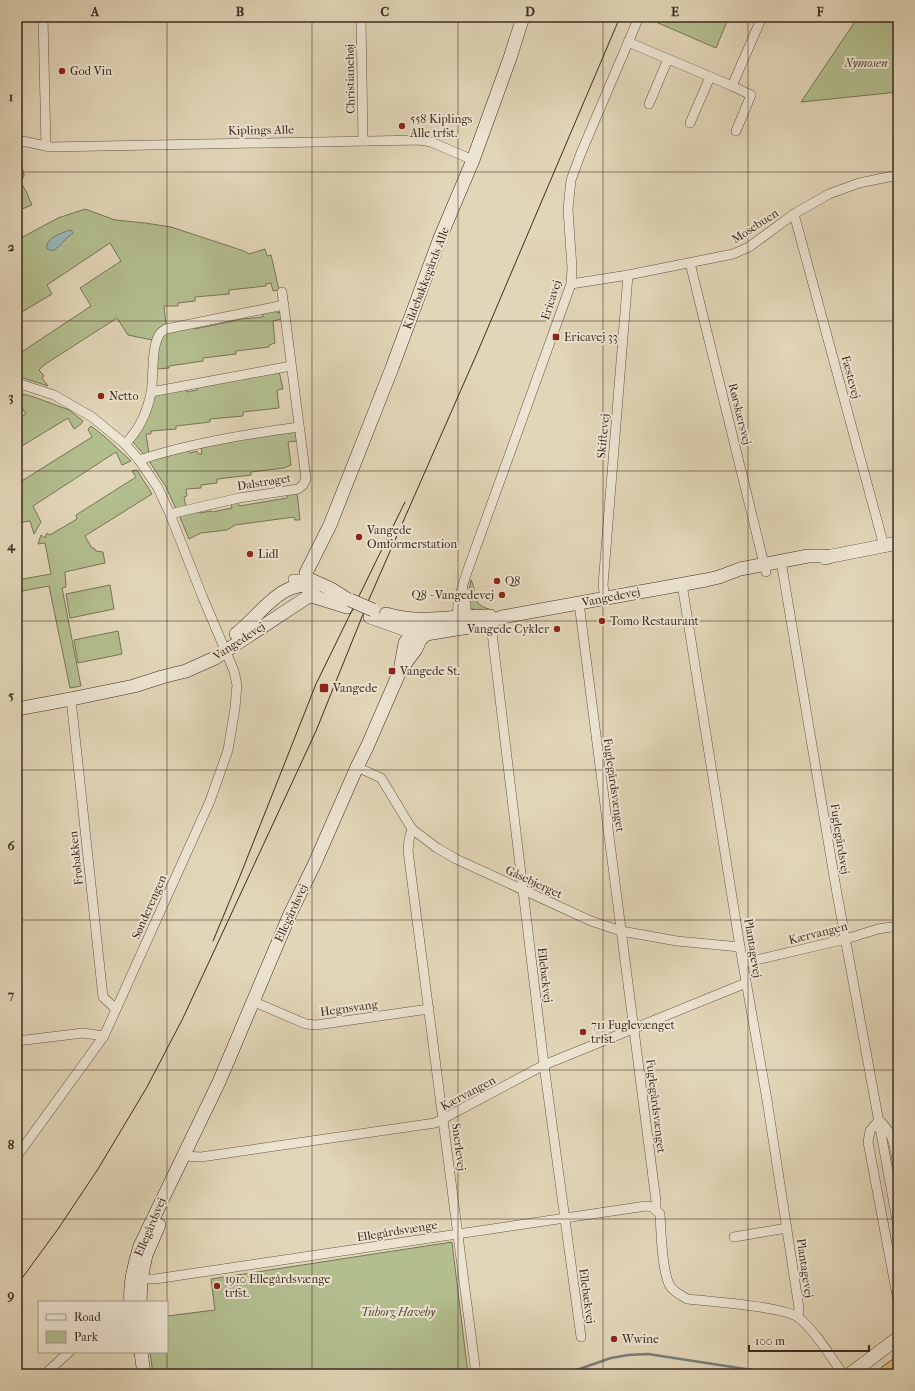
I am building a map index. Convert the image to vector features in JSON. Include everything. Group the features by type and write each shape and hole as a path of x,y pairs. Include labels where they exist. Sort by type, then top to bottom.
{"highway":[{"path":"887,1374 898,1366"}],"street":[{"path":"43,17 46,146"},
{"name":"Christianehøj","path":"360,17 363,140"},
{"name":"Kildebakkegårds Alle","path":"302,583 324,537 392,368 440,238 473,160 510,58 523,17"},
{"name":"Ericavej","path":"460,620 458,605 469,566 571,284 572,268 568,209 571,180 639,17"},
{"path":"732,86 762,17"},
{"path":"628,42 751,95 736,131"},
{"path":"649,104 668,59"},
{"path":"690,123 710,77"},
{"name":"Kiplings Alle","path":"17,140 46,146 409,140 426,141 473,160"},
{"name":"Mosebuen","path":"571,284 628,275 733,254 749,247 794,214 829,194 859,183 898,175"},
{"name":"Fæstevej","path":"794,214 884,546"},
{"name":"Rørskærsvej","path":"690,263 766,568"},
{"name":"Skiftevej","path":"605,598 603,585 628,275"},
{"name":"Dalstrøget","path":"170,514 239,498 298,489 303,485 306,479 282,292"},
{"path":"125,444 135,434 142,422 151,392 156,343 159,333 166,329 284,305"},
{"path":"151,392 291,366"},
{"path":"17,383 54,395 92,417 125,444 139,460 158,488 170,514 224,648"},
{"path":"139,460 163,452 235,437 299,427"},
{"name":"Vangedevej","path":"372,615 402,619 460,620 484,624 494,618 719,577 740,569 766,568 782,565 808,556 832,556 898,543"},
{"name":"Fuglegårdsvej","path":"782,565 846,939 898,1226"},
{"path":"253,632 302,583"},
{"name":"Vangedevej","path":"224,648 263,609 302,583"},
{"name":"Vangedevej","path":"302,583 348,602 372,615 411,640 460,620"},
{"name":"Vangedevej","path":"17,709 134,686 162,677 183,664 224,648 292,608 302,600 302,583"},
{"name":"Plantagevej","path":"682,584 740,947 767,1100 799,1308 798,1317"},
{"name":"Fuglegårdsvænget","path":"579,603 656,1210 660,1214 666,1277 671,1287 677,1294 687,1299 782,1311 798,1317 809,1327 843,1374"},
{"name":"Ellebækvej","path":"494,618 522,889 564,1219 581,1337"},
{"path":"402,619 407,623 411,640"},
{"path":"411,640 421,628 460,620"},
{"name":"Ellegårdsvej","path":"131,1301 130,1294 133,1273 140,1246 219,1082 290,914 314,865 367,747 412,643 411,640"},
{"name":"Sønderengen","path":"17,1156 104,1036 210,801 228,750 235,708 237,685 234,671 224,648"},
{"name":"Frøbakken","path":"71,699 103,997 116,1009"},
{"name":"Gåsebjerget","path":"357,767 381,778 412,829 437,848 456,859 591,921 621,931 677,941 740,947"},
{"name":"Snerlevej","path":"412,829 408,851 476,1374"},
{"name":"Kærvangen","path":"743,963 846,939 878,929 898,926"},
{"name":"Kærvangen","path":"183,1156 201,1157 435,1123 544,1065 746,983"},
{"name":"Hegnsvang","path":"252,1001 306,1024 316,1025 429,1009"},
{"path":"17,1041 83,1033 104,1036"},
{"path":"879,1120 870,1131 868,1142 898,1301"},
{"name":"Fuglegårdsvej","path":"879,1120 888,1128 893,1139 898,1166"},
{"name":"Ellegårdsvej","path":"140,1301 141,1279 146,1255 175,1189 183,1156"},
{"name":"Ellegårdsvænge","path":"141,1279 162,1278 646,1206 652,1207 656,1210"},
{"path":"734,1237 787,1228"},
{"path":"850,1374 898,1338"},
{"path":"45,1374 68,1353"},
{"path":"141,1353 144,1374"}],"green space":[{"path":"650,17 729,17 716,48 649,19"},
{"name":"Nymosen","path":"858,17 898,17 898,92 801,102"},
{"path":"17,166 22,167 24,175 21,182 32,205 17,211"},
{"path":"85,209 115,220 171,227 249,254 265,249 267,256 271,255 279,290 273,291 271,283 266,284 266,286 229,290 229,294 195,297 195,301 178,303 178,306 164,306 166,325 157,331 152,340 128,335 117,318 44,365 39,370 44,376 42,378 48,386 17,376 17,355 91,306 80,288 121,261 110,243 47,285 52,294 17,315 17,240 58,218"},
{"path":"275,311 277,313 281,312 282,319 273,321 275,343 269,345 269,347 236,351 236,354 203,358 203,361 156,369 159,344 163,334 195,326 195,329 242,319 263,317 263,313"},
{"path":"279,371 283,389 277,390 279,408 243,412 243,416 210,419 210,422 176,426 176,429 151,431 151,434 146,434 149,454 145,456 133,442 143,427 155,395 186,389 187,392 197,390 197,386"},
{"path":"23,394 69,410 83,421 74,429 68,418 17,449 17,420 26,414 20,405"},
{"path":"91,426 131,461 122,465 116,452 33,506 41,522 34,534 30,521 17,523 17,484 92,437 88,429"},
{"path":"295,432 298,441 288,442 291,465 284,468 251,472 251,475 217,479 217,483 201,485 201,488 186,489 187,496 184,497 186,507 176,509 166,487 149,461 189,450 190,453 197,451 198,454 202,454 201,448 241,439"},
{"path":"137,470 152,494 85,536 92,548 96,551 103,552 105,563 65,572 66,587 62,588 81,686 70,688 49,586 17,592 17,580 51,574 45,543 38,544 41,535 45,538 47,533 50,535 77,519 76,515 136,477 132,471"},
{"path":"297,492 300,520 295,520 294,517 235,525 227,530 201,533 189,539 179,515 199,510 200,513 232,508 231,503 238,501 239,506 287,498 287,493"},
{"path":"471,580 477,601 483,607 489,609 475,611 469,606 468,595"},
{"path":"110,585 114,609 70,618 66,594"},
{"path":"118,631 122,654 78,663 74,640"},
{"name":"Tuborg Haveby","path":"452,1242 468,1374 153,1374 150,1353 168,1353 168,1316 215,1310 211,1279"}],"water":[{"path":"69,230 73,233 56,249 53,251 47,249 48,242 51,239"}],"waterway":[{"path":"565,1374 611,1358 648,1354 752,1370"}],"tram line":[{"path":"17,1285 58,1229 98,1169 147,1087 183,1018 316,731 370,597 478,351 620,17"},
{"path":"213,941 316,684 405,502"}],"place":[{"name":"God Vin","path":"62,71"},
{"name":"558 Kiplings Alle trfst.","path":"402,126"},
{"name":"Ericavej 33","path":"556,337"},
{"name":"Netto","path":"101,396"},
{"name":"Vangede Omformerstation","path":"359,537"},
{"name":"Lidl","path":"250,554"},
{"name":"Q8","path":"497,581"},
{"name":"Q8 - Vangedevej","path":"502,595"},
{"name":"Tomo Restaurant","path":"602,621"},
{"name":"Vangede Cykler","path":"557,629"},
{"name":"Vangede St.","path":"392,671"},
{"name":"Vangede","path":"324,688"},
{"name":"711 Fuglevænget trfst.","path":"583,1032"},
{"name":"1910 Ellegårdsvænge trfst.","path":"217,1286"},
{"name":"Wwine","path":"614,1339"}]}
